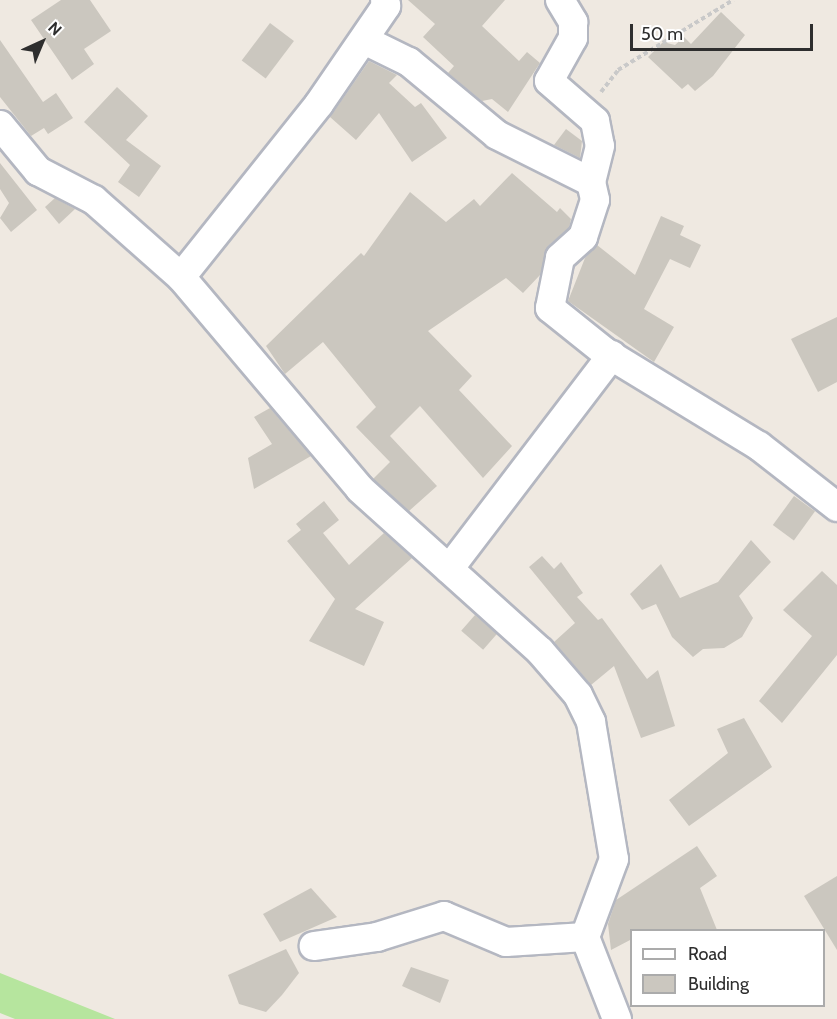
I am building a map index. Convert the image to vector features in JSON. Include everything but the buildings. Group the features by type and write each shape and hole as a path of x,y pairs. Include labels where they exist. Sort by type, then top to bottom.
{"street":[{"path":"181,277 364,40 386,6 385,0"},
{"path":"560,0 573,22 573,38 549,81 598,127 600,146 591,182 595,200 584,237 560,258 550,308 612,356 759,446 837,507"},
{"path":"364,40 409,62 497,135 591,182"},
{"path":"0,125 38,171 94,200 181,277 360,489 540,651 578,695 591,722 614,859 585,937 617,1019"},
{"path":"449,569 612,356"},
{"path":"314,946 376,937 444,916 506,942 585,937"}],"path":[{"path":"589,117 618,70 733,0"}],"green space":[{"path":"0,973 115,1019 15,1019 0,1013"}]}
